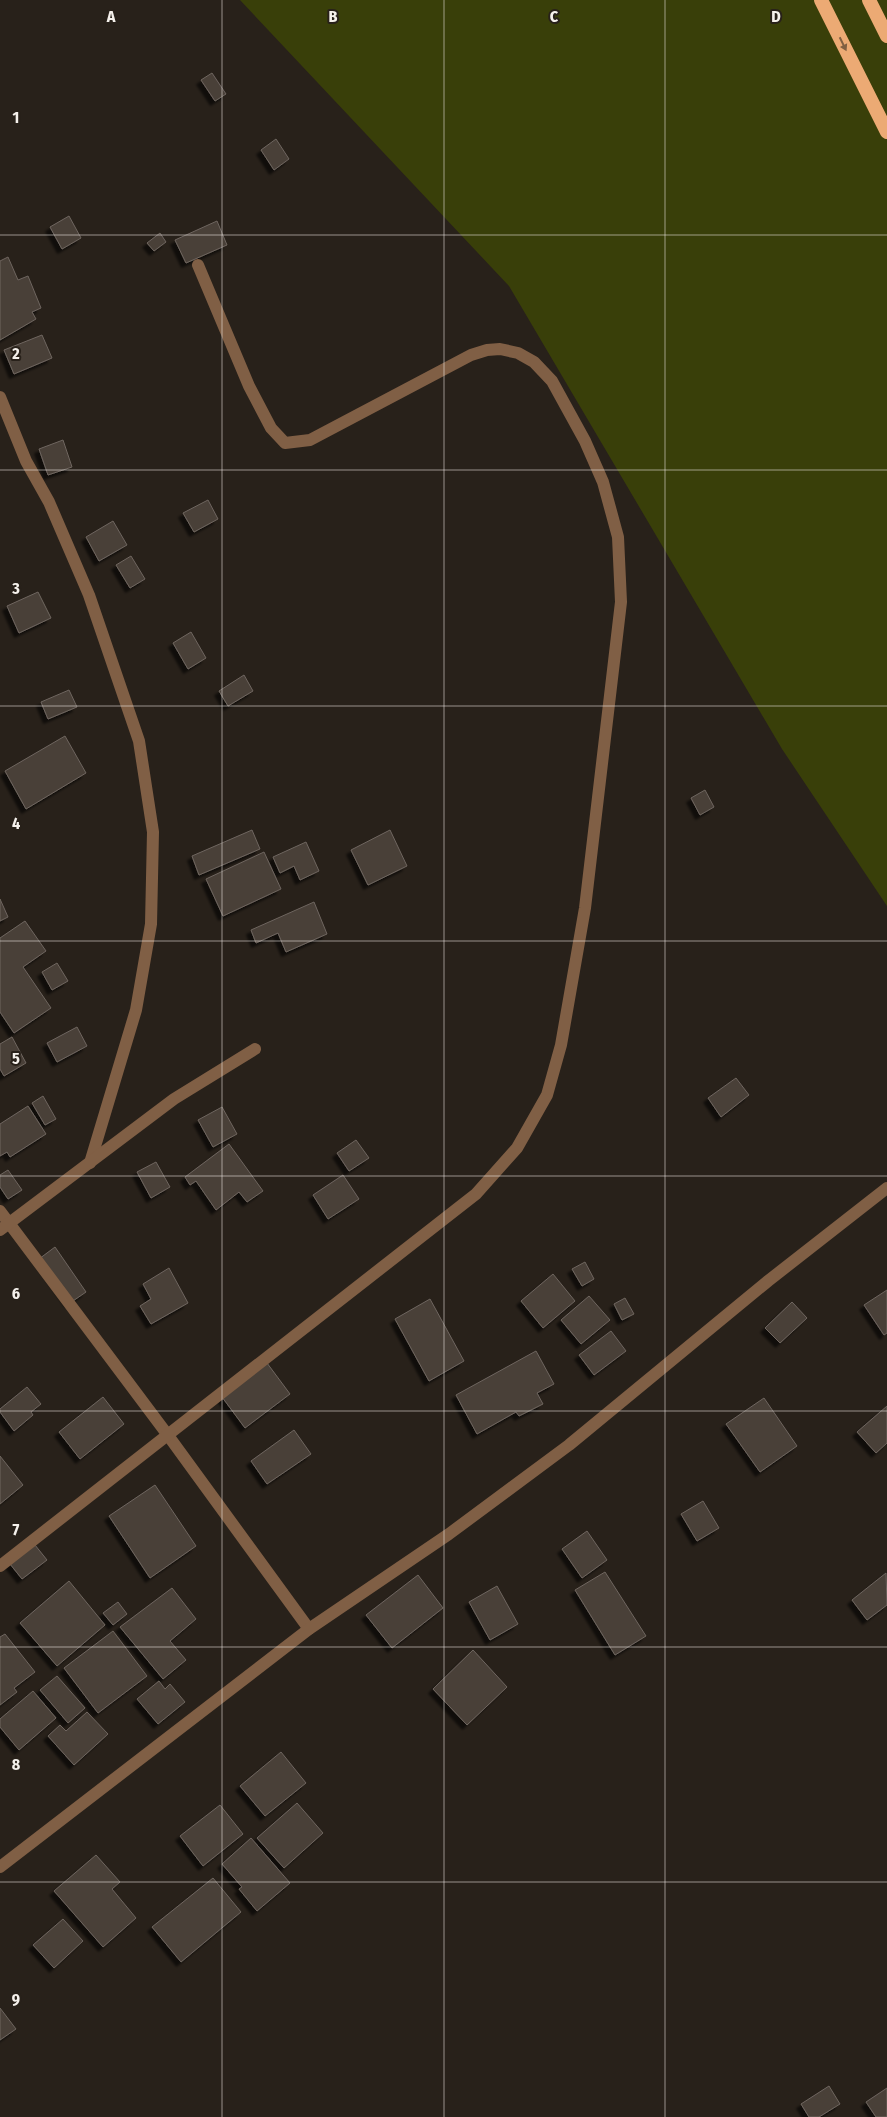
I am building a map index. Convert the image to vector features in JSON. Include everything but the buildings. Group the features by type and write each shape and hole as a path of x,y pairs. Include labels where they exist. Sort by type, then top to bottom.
{"highway":[{"path":"821,0 887,132"},
{"path":"869,0 887,36"}],"street":[{"path":"0,1566 476,1194 517,1148 547,1094 561,1045 585,908 621,602 618,537 602,482 584,441 552,381 534,362 518,353 500,349 487,350 471,355 310,440 284,443 270,428 198,266"},
{"path":"0,397 26,461 48,502 90,595 139,740 153,832 152,924 136,1010 90,1163"},
{"path":"4,1227 174,1099 255,1049"},
{"path":"0,1867 309,1629 449,1534 569,1444 768,1281 887,1188"},
{"path":"0,1211 4,1227 167,1434 309,1629"}],"green space":[{"path":"240,0 887,0 887,906 782,749 509,286"}]}
